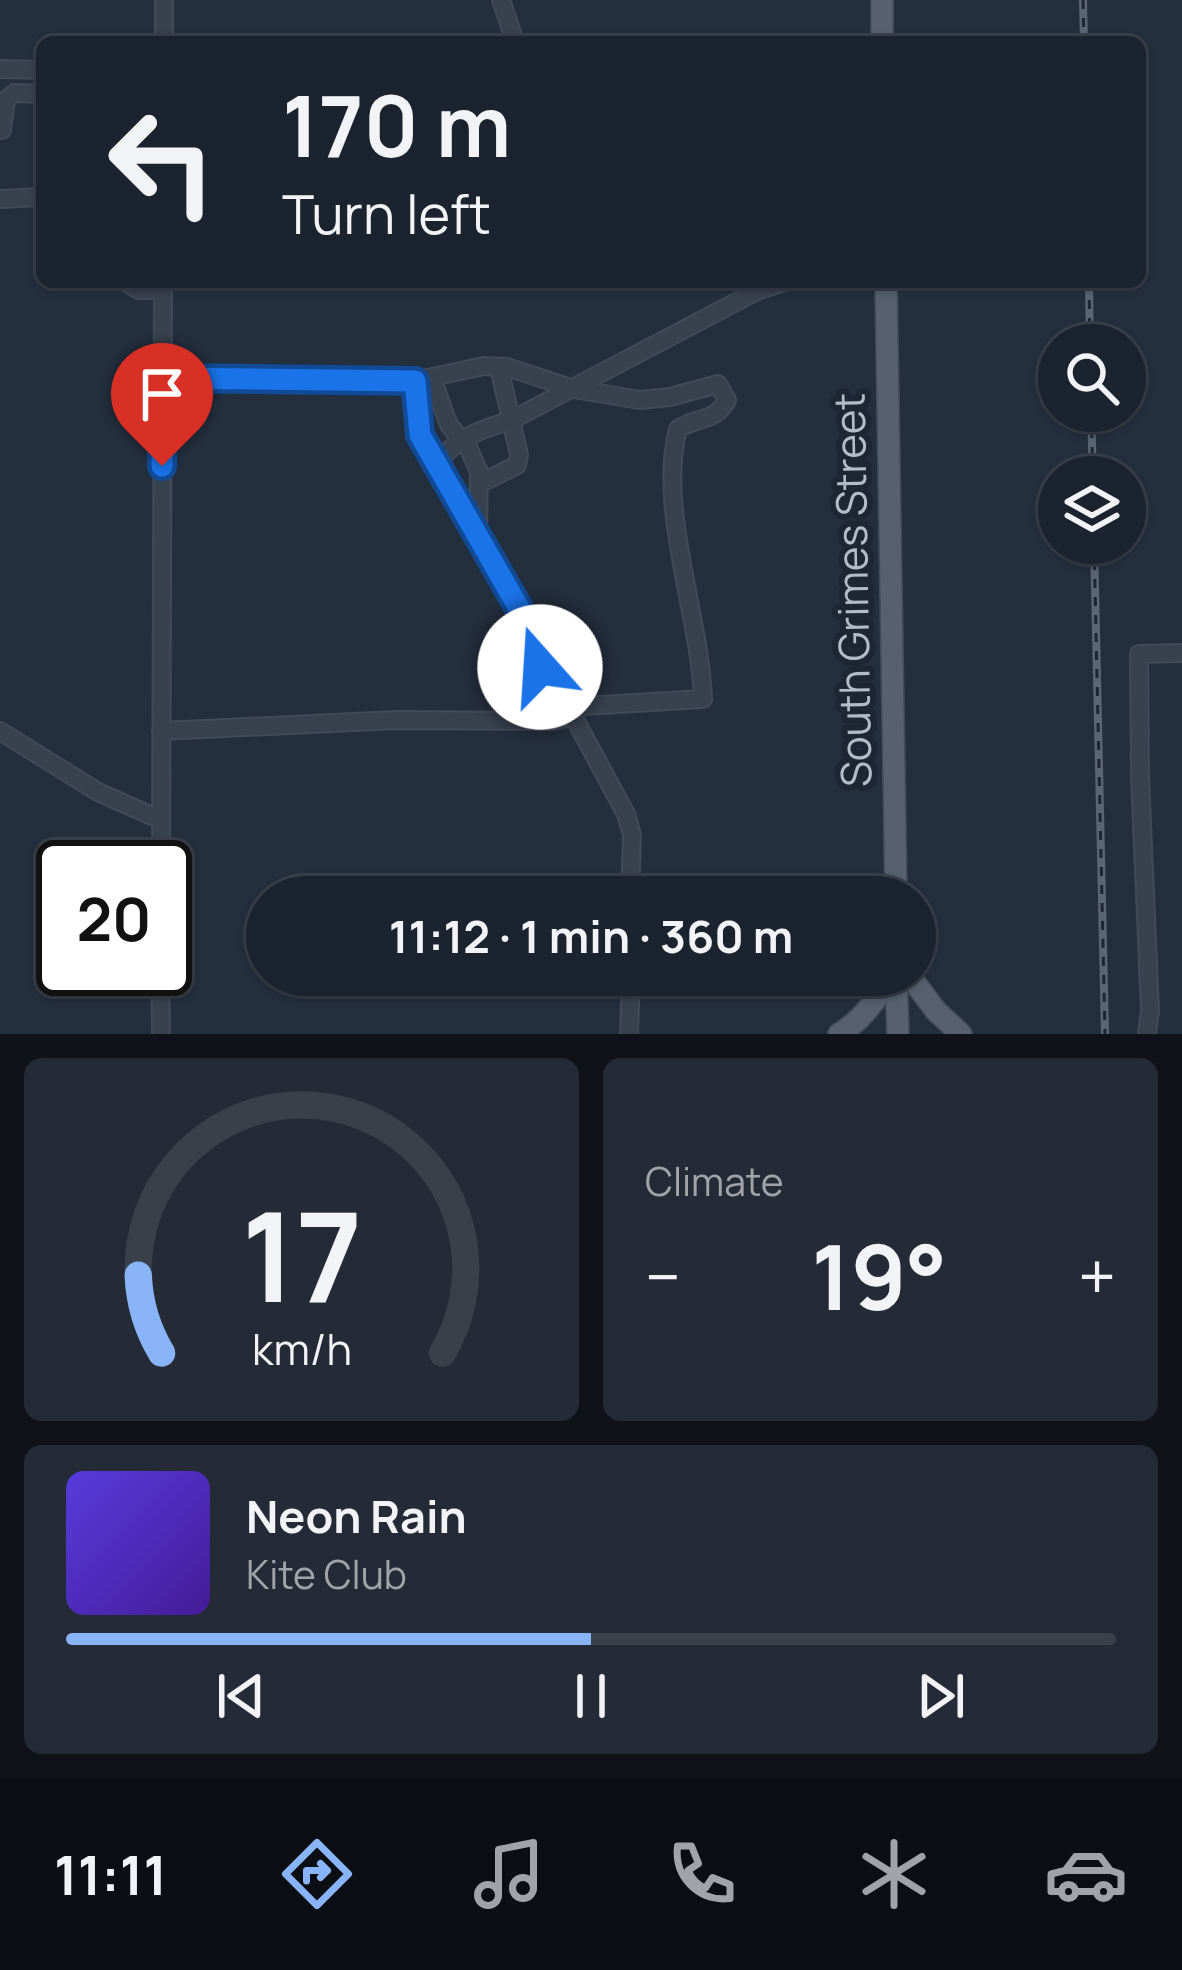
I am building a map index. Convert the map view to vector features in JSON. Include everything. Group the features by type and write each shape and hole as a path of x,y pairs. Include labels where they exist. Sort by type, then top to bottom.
{"main road":[{"path":"881,0 882,36"},
{"name":"South Grimes Street","path":"886,288 896,876"},
{"path":"839,1034 854,1025 879,996"},
{"path":"894,996 898,1034"},
{"path":"925,996 961,1034"}],"street":[{"path":"164,0 164,36"},
{"path":"501,0 512,36"},
{"path":"0,69 36,70"},
{"path":"2,130 6,100 14,93 36,94"},
{"path":"0,200 36,197"},
{"path":"161,840 163,288"},
{"path":"436,463 461,440 510,421 766,288"},
{"path":"161,730 396,720 553,721 583,706 703,699 670,460 678,429 710,419 727,400 718,384 640,400 484,366 423,380 163,378"},
{"path":"479,484 517,465 519,455 499,367"},
{"path":"423,380 479,472 478,533"},
{"path":"423,380 420,435 528,624 540,667 626,814 632,835 631,876"},
{"path":"1147,1034 1139,654 1182,652"},
{"path":"0,731 98,792 161,820"},
{"path":"160,996 161,1034"},
{"path":"629,1034 630,996"}],"railway":[{"path":"1083,0 1084,36"},
{"path":"1089,288 1090,324"},
{"path":"1092,432 1092,456"},
{"path":"1094,564 1105,1034"}],"route":[{"path":"162,466 163,378 415,381 420,435 528,624 540,667"}]}
